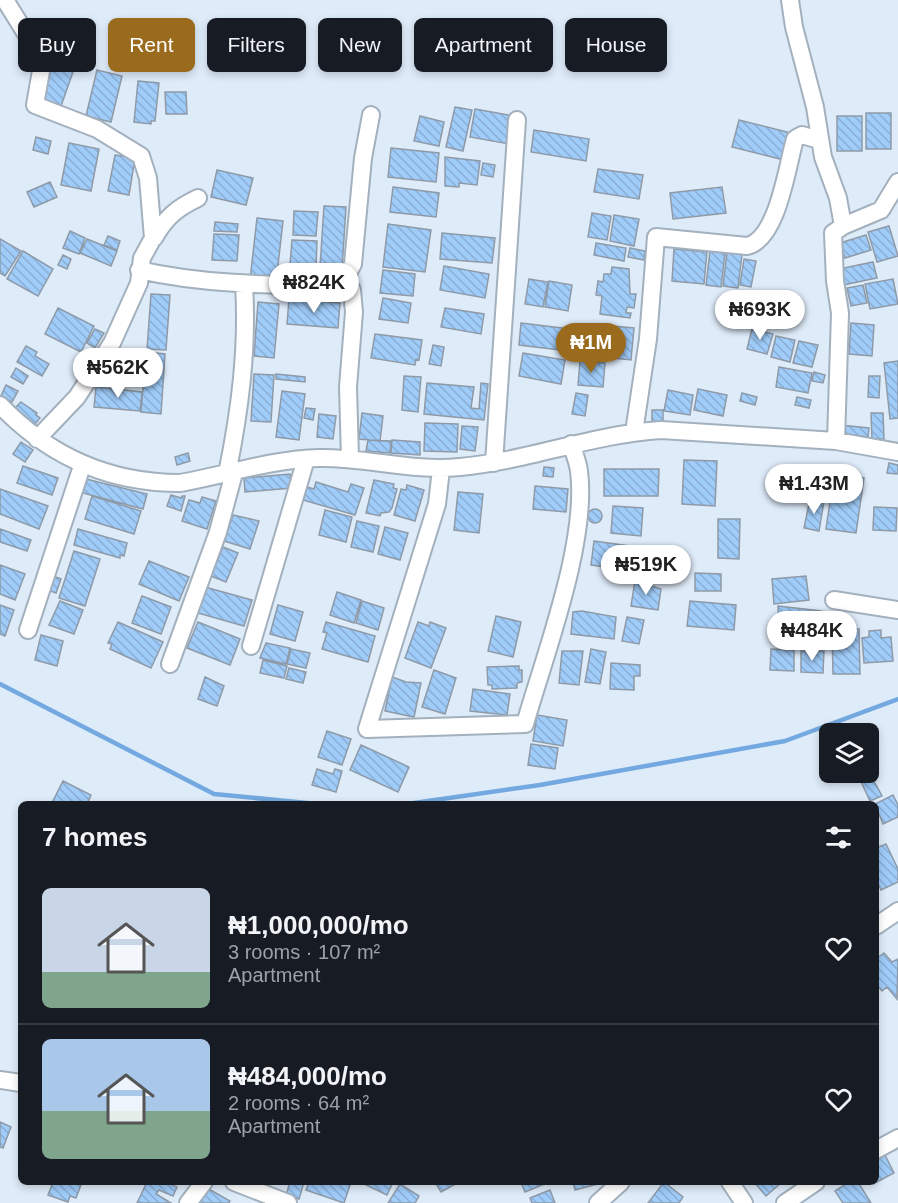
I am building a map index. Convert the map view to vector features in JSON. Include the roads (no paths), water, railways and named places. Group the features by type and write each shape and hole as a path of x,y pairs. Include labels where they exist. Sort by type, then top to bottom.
{"street":[{"path":"5,0 28,37 44,54 35,105 97,129 141,156 148,178 153,238"},
{"path":"790,0 794,27 815,107 819,140 828,177 838,198 843,226"},
{"path":"341,286 353,264 363,158 371,115"},
{"path":"494,463 517,120"},
{"path":"634,432 648,339 656,237 747,246 758,242 767,230 781,195 795,140 802,135 819,140"},
{"path":"836,441 840,313 835,281 833,233 843,226 881,210 898,182"},
{"path":"37,439 77,397 112,343 139,283 142,258 164,220 177,208 198,198"},
{"path":"139,270 176,278 244,284 341,286 352,290 354,300 348,387 350,459"},
{"path":"170,664 218,532 230,473 245,363 247,326 244,284"},
{"path":"1,408 37,439 82,466 134,480 163,483 180,483 306,459 350,459 441,469 494,463 571,444 634,432 731,432 836,441 898,452"},
{"path":"441,469 437,504 368,729 525,724 562,599 578,525 579,468 571,444"},
{"path":"251,646 306,459"},
{"path":"28,630 82,466"},
{"path":"834,600 898,610"},
{"path":"879,924 898,911"},
{"path":"0,1080 18,1083"},
{"path":"879,1148 898,1138"},
{"path":"188,1203 202,1185"},
{"path":"242,1185 288,1203"},
{"path":"598,1203 618,1185"},
{"path":"732,1185 744,1203"},
{"path":"785,1203 812,1185"}],"waterway":[{"path":"0,684 214,794 286,801"},
{"path":"428,801 540,785 785,741 898,699"}]}
